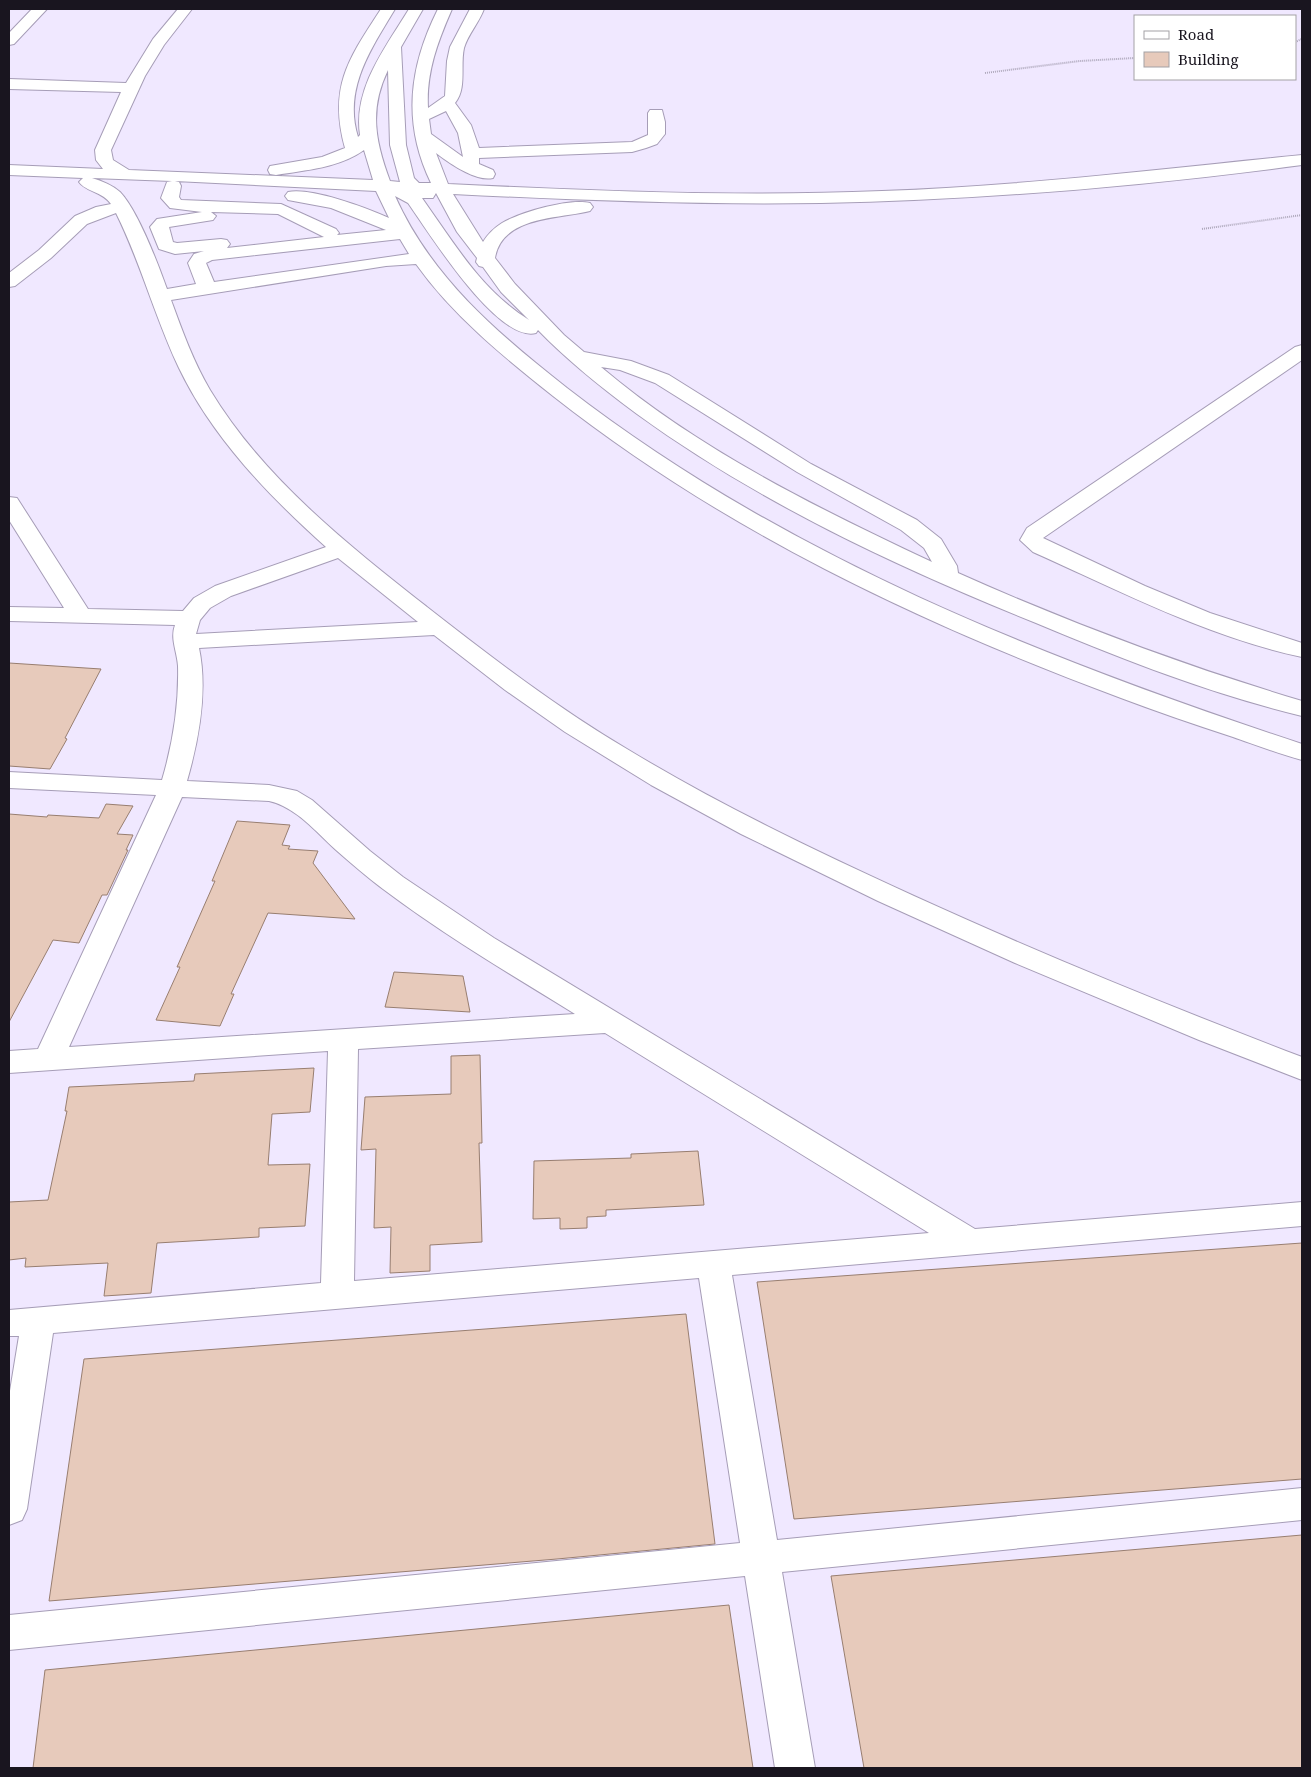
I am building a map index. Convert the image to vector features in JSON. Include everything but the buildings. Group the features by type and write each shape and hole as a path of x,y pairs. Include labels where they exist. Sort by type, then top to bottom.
{"street":[{"path":"9,41 40,9"},
{"path":"128,175 107,164 102,155 103,150 129,88 158,43 185,9"},
{"path":"354,150 345,118 347,87 359,58 388,9"},
{"path":"416,9 372,88 367,120 368,136 384,192 405,233 436,278 475,319 557,389 644,452 760,525 906,601 1021,651 1148,700 1302,752"},
{"path":"445,9 430,39 420,85 422,135 443,195 485,262 520,303 578,357 694,444 745,475 824,518 998,600 1126,651 1302,710"},
{"path":"420,117 447,104 455,93 454,66 457,44 477,9"},
{"path":"394,48 396,70 395,118 398,144 406,177 424,211 460,268 488,298 527,329 578,357 624,365 662,379 796,463 909,524 933,544 941,555 948,577"},
{"path":"9,84 129,88"},
{"path":"447,104 465,127 471,160"},
{"path":"471,160 632,147 646,143 656,137 659,130 656,113"},
{"path":"422,135 443,152 471,160 504,181 548,193"},
{"path":"225,179 324,161 354,150 368,136"},
{"path":"49,171 81,163 103,150"},
{"path":"443,195 548,193 774,199 880,197 1051,186 1302,160"},
{"path":"9,179 255,190 404,192 587,207 765,212 873,211 947,208 1053,197 1225,173 1285,162"},
{"path":"9,170 225,179 384,192"},
{"path":"86,182 111,194 128,199"},
{"path":"9,281 45,254 80,220 128,199 168,186"},
{"path":"168,186 172,201 207,215 247,225"},
{"path":"255,190 316,199 339,205 405,233"},
{"path":"128,199 170,326 183,357 200,389 248,456 279,490 341,549 486,665 574,727 669,785 743,824 888,895 1005,947 1121,996 1302,1068"},
{"path":"485,262 487,248 491,241 513,225 542,214 587,207"},
{"path":"291,244 203,250 175,248 167,247 159,228 160,225 172,220 281,209 323,234 332,269"},
{"path":"207,215 203,250 205,284 208,287"},
{"path":"275,226 323,234 375,236 405,233"},
{"path":"302,274 288,273 228,280 219,277 213,263 220,258 279,249 323,234"},
{"path":"203,250 323,234"},
{"path":"161,296 208,287 422,258"},
{"path":"1302,350 1035,533 1032,540 1041,547 1223,626 1260,639 1302,650"},
{"path":"9,504 81,616"},
{"path":"49,1059 172,789 180,762 189,711 190,664 187,630 202,603 223,591 341,549"},
{"path":"9,614 81,616 187,630 439,628"},
{"path":"1269,700 1302,696"},
{"path":"9,780 268,793 288,797 303,806 360,857 428,908 970,1242"},
{"path":"9,1062 611,1022"},
{"path":"337,1296 343,1041"},
{"path":"9,1509 23,1322 1302,1214"},
{"path":"714,1264 795,1768"},
{"path":"9,1632 1302,1504"}],"path":[{"path":"985,72 1080,61 1134,58"},
{"path":"1202,229 1302,215"}]}
